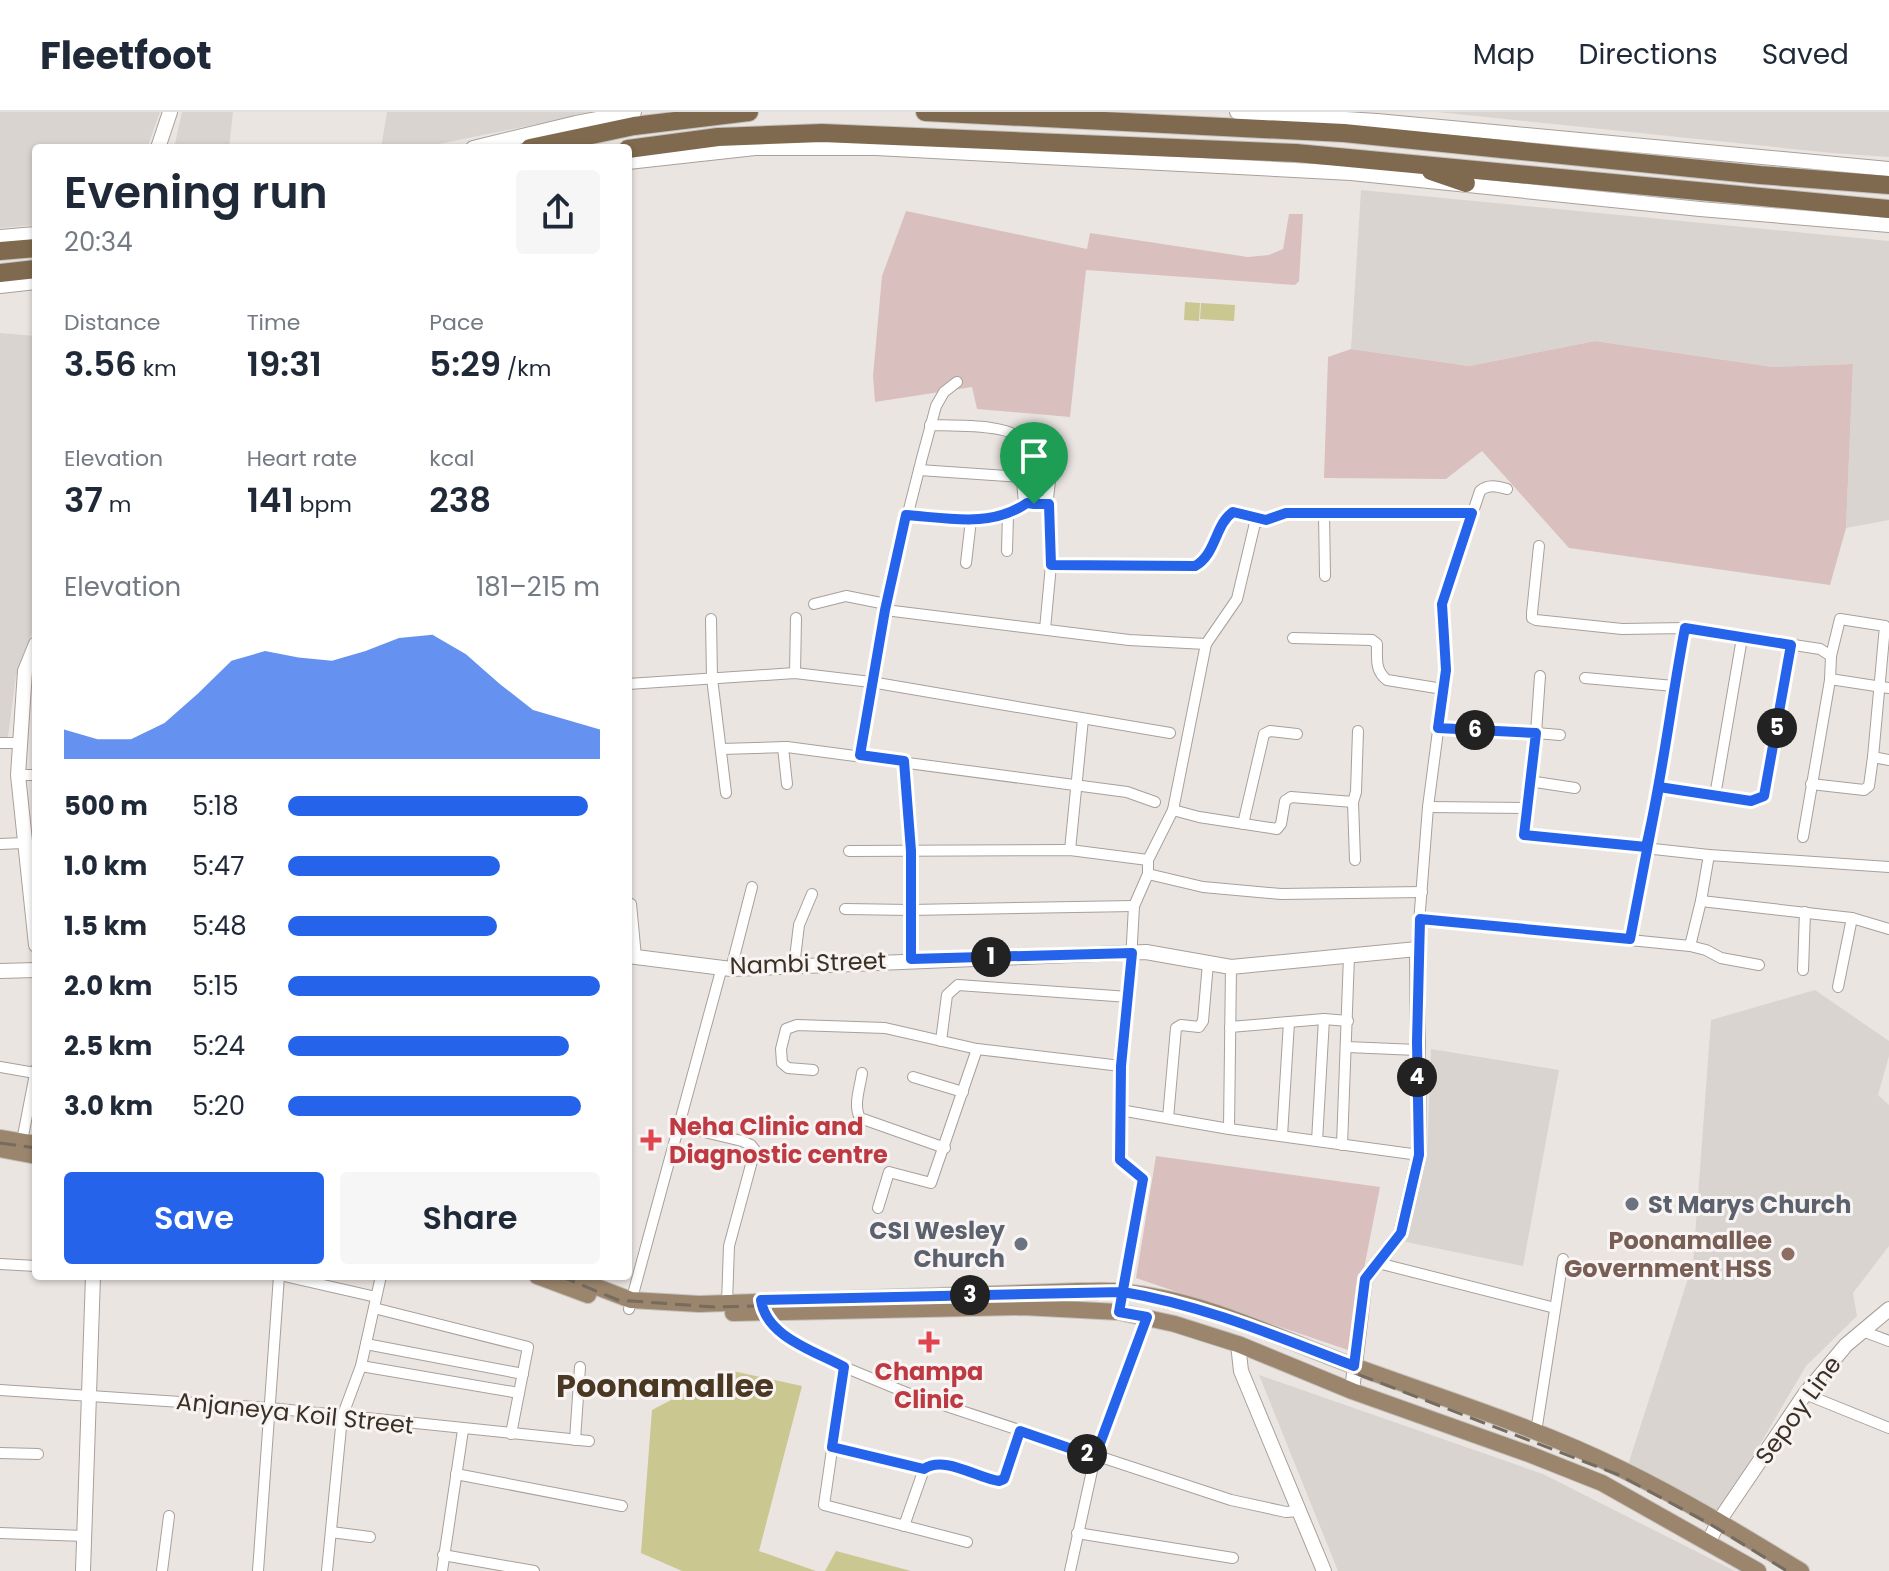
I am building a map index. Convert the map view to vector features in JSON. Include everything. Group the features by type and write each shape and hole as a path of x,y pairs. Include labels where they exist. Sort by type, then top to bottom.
{"highway":[{"path":"549,144 634,126 749,112"},
{"path":"925,112 1255,127 1410,138 1760,175 1889,185"},
{"path":"1176,112 1208,121 1255,127"},
{"path":"632,148 718,137 835,133 1296,153 1889,209"},
{"path":"1387,160 1466,183"},
{"path":"0,251 32,248"},
{"path":"0,273 32,269"}],"main road":[{"path":"0,1138 29,1143"},
{"path":"0,1149 32,1155"},
{"path":"550,1280 630,1305 692,1314 762,1306 1123,1292 1162,1298 1221,1316 1536,1432 1621,1469 1719,1521 1801,1571"},
{"path":"577,1280 630,1305 727,1303 762,1306 1023,1307 1119,1312 1147,1317 1238,1344 1352,1391 1602,1483 1758,1571"}],"street":[{"path":"159,144 170,112"},
{"path":"489,144 634,112"},
{"path":"1237,112 1401,123 1889,169"},
{"path":"632,162 755,148 842,147 1296,169 1466,183 1714,211 1889,225"},
{"path":"0,237 32,234"},
{"path":"0,286 32,282"},
{"path":"860,755 871,682 906,515 936,406 944,392 957,382"},
{"path":"930,425 1001,428 1020,435 1024,500 1027,503"},
{"path":"1045,629 1051,565 1049,504 1052,465"},
{"path":"919,470 1022,477"},
{"path":"1352,1391 1365,1279 1401,1233 1419,1155 1417,949 1428,807 1446,654 1442,604 1480,491 1485,487 1507,489"},
{"path":"906,515 992,519 1027,503 1049,504"},
{"path":"1051,565 1195,566 1202,563 1217,541 1230,513 1241,512 1266,520"},
{"path":"1119,1312 1143,1179 1120,1160 1121,1066 1134,906 1148,874 1148,860 1173,810 1206,644 1237,599 1255,523 1286,513 1472,513"},
{"path":"1324,513 1325,576"},
{"path":"1007,551 1008,514"},
{"path":"966,563 971,520"},
{"path":"1539,546 1532,613 1534,619 1622,629 1685,628 1825,650 1831,656"},
{"path":"814,604 846,596 886,607 1045,629 1129,640 1206,644"},
{"path":"795,673 796,618"},
{"path":"711,619 712,678 726,793"},
{"path":"1803,837 1811,784 1830,679 1831,656 1840,619 1885,626 1884,687 1870,782 1864,790 1811,784"},
{"path":"1630,939 1685,628"},
{"path":"1293,638 1376,642 1377,666 1387,680 1443,689"},
{"path":"1715,796 1742,638"},
{"path":"1659,787 1751,801 1764,796 1791,645"},
{"path":"32,654 25,671 18,775 28,837 32,891"},
{"path":"632,684 795,673 871,682 1170,733"},
{"path":"1540,676 1524,835 1709,855 1889,867"},
{"path":"1585,678 1674,686"},
{"path":"1830,679 1884,687"},
{"path":"1070,850 1083,719"},
{"path":"1438,728 1560,735"},
{"path":"1243,824 1264,734 1270,731 1297,734"},
{"path":"1355,860 1353,802 1358,731"},
{"path":"0,743 19,743"},
{"path":"721,749 783,747 860,755 1127,792 1155,802"},
{"path":"783,747 787,784"},
{"path":"1873,757 1889,760"},
{"path":"904,761 911,851 911,959"},
{"path":"18,775 32,775"},
{"path":"1529,781 1575,788"},
{"path":"1173,810 1243,824 1280,827 1285,801 1291,797 1353,802"},
{"path":"1428,807 1525,808"},
{"path":"0,844 28,837"},
{"path":"849,851 1070,850 1148,860"},
{"path":"1690,946 1709,855"},
{"path":"1148,874 1203,887 1281,894 1422,892"},
{"path":"630,1305 679,1126 752,887"},
{"path":"794,966 799,925 812,894"},
{"path":"1701,901 1852,918 1889,929"},
{"path":"845,909 1134,906"},
{"path":"1803,970 1805,912"},
{"path":"1838,987 1852,918"},
{"path":"1420,919 1690,946 1721,958 1759,965"},
{"name":"Nambi Street","path":"632,957 727,968 1146,952 1231,967 1417,949"},
{"path":"1342,1145 1349,956"},
{"path":"1168,1118 1176,1028 1181,1025 1199,1027 1203,1021 1208,963"},
{"path":"1229,1129 1231,967"},
{"path":"0,971 32,970"},
{"path":"941,1041 947,995 958,985 1129,997"},
{"path":"1230,1027 1324,1019 1348,1021"},
{"path":"1317,1141 1324,1019"},
{"path":"1282,1136 1289,1022"},
{"path":"813,1070 788,1068 782,1063 781,1049 786,1029 797,1025 885,1028 977,1049 1121,1066"},
{"path":"1347,1047 1417,1050"},
{"path":"878,1208 889,1172 931,1183 977,1049"},
{"path":"0,1067 32,1071"},
{"path":"862,1073 857,1099 860,1118 945,1148"},
{"path":"913,1077 963,1092"},
{"path":"1120,1110 1229,1129 1419,1155"},
{"path":"29,1143 32,1112"},
{"path":"679,1126 742,1141 755,1150 729,1246 727,1303"},
{"path":"1536,1432 1563,1259"},
{"path":"1378,1263 1555,1308"},
{"path":"0,1264 32,1266"},
{"path":"83,1571 93,1280"},
{"path":"258,1571 282,1280"},
{"path":"296,1280 528,1347 511,1434"},
{"path":"327,1571 342,1417 361,1366 380,1280"},
{"path":"762,1306 775,1330 844,1367 907,1393 1231,1500 1286,1512 1299,1511"},
{"name":"Sepoy Line","path":"1709,1541 1719,1521 1805,1394 1846,1345 1889,1309"},
{"path":"1070,1571 1095,1457 1147,1317"},
{"path":"1865,1332 1889,1341"},
{"path":"366,1344 523,1374"},
{"path":"1238,1344 1241,1371 1324,1571"},
{"path":"361,1366 519,1393"},
{"path":"575,1440 580,1367"},
{"path":"844,1367 824,1505 967,1542"},
{"name":"Anjaneya Koil Street","path":"0,1390 270,1408 589,1441"},
{"path":"1805,1394 1889,1428"},
{"path":"442,1571 463,1430"},
{"path":"904,1526 924,1469 930,1465 947,1465 991,1480 1004,1479 1020,1431"},
{"path":"832,1447 924,1469"},
{"path":"0,1453 38,1454"},
{"path":"456,1474 622,1506"},
{"path":"162,1571 169,1516"},
{"path":"331,1532 370,1537"},
{"path":"0,1533 85,1536"},
{"path":"1077,1533 1233,1558"},
{"path":"443,1555 534,1571"}],"shaded area":[{"path":"0,112 160,112 148,144 32,144 32,225 0,228"},
{"path":"182,112 233,112 229,144 175,144"},
{"path":"387,112 596,112 439,144 382,144"},
{"path":"1437,112 1889,112 1889,157 1832,153"},
{"path":"1361,190 1889,241 1889,520 1846,528 1853,364 1773,367 1595,341 1469,366 1351,349"},
{"path":"906,211 1087,249 1090,233 1248,257 1269,255 1283,249 1289,214 1303,214 1299,281 1295,285 1086,270 1070,417 977,409 972,387 875,402 873,376 882,276"},
{"path":"1185,302 1200,303 1199,321 1184,320"},
{"path":"1201,303 1235,305 1234,321 1200,319"},
{"path":"0,333 32,336 32,634 16,676 8,737 0,737"},
{"path":"1595,341 1773,367 1853,364 1846,528 1830,585 1569,548 1482,451 1446,479 1324,478 1328,357 1351,349 1469,366"},
{"name":"Poonamallee Government HSS","path":"1815,990 1889,1041 1889,1056 1878,1095 1889,1105 1889,1246 1853,1293 1857,1316 1806,1366 1716,1519 1626,1471 1693,1263 1711,1020"},
{"path":"1431,1049 1559,1070 1523,1266 1406,1242 1427,1156"},
{"path":"1156,1156 1380,1187 1348,1350 1136,1278"},
{"path":"728,1370 802,1386 759,1551 816,1571 682,1571 641,1553 652,1410"},
{"path":"1259,1375 1543,1474 1735,1571 1338,1571"},
{"path":"836,1551 911,1571 825,1571"}],"railway":[{"path":"0,1143 32,1147"},
{"path":"570,1280 618,1300 714,1307 1128,1298 1220,1321 1619,1475 1710,1524 1787,1571"}],"place":[{"name":"Neha Clinic and Diagnostic centre","path":"651,1140"},
{"name":"St Marys Church","path":"1632,1204"},
{"name":"CSI Wesley Church","path":"1021,1244"},
{"name":"Poonamallee Government HSS","path":"1788,1254"},
{"name":"Champa Clinic","path":"929,1342"}],"district":[{"name":"Poonamallee","path":"665,1385"}],"route":[{"path":"1034,504 1027,503 1014,512 992,519 906,515 871,682 860,755 904,761 911,851 911,959 1132,953 1121,1066 1120,1160 1143,1179 1123,1292 1119,1312 1147,1317 1095,1457 1020,1431 1004,1479 999,1481 947,1465 930,1465 924,1469 832,1447 844,1367 775,1330 763,1312 761,1300 1123,1292 1162,1298 1221,1316 1354,1366 1365,1279 1401,1233 1419,1155 1417,949 1420,919 1630,939 1646,847 1657,800 1659,787 1751,801 1764,796 1791,645 1685,628 1674,686 1657,800 1646,847 1524,835 1536,733 1438,728 1446,670 1442,604 1472,513 1286,513 1266,520 1233,512 1227,516 1217,541 1202,563 1195,566 1051,565 1049,504 1034,504"}]}
